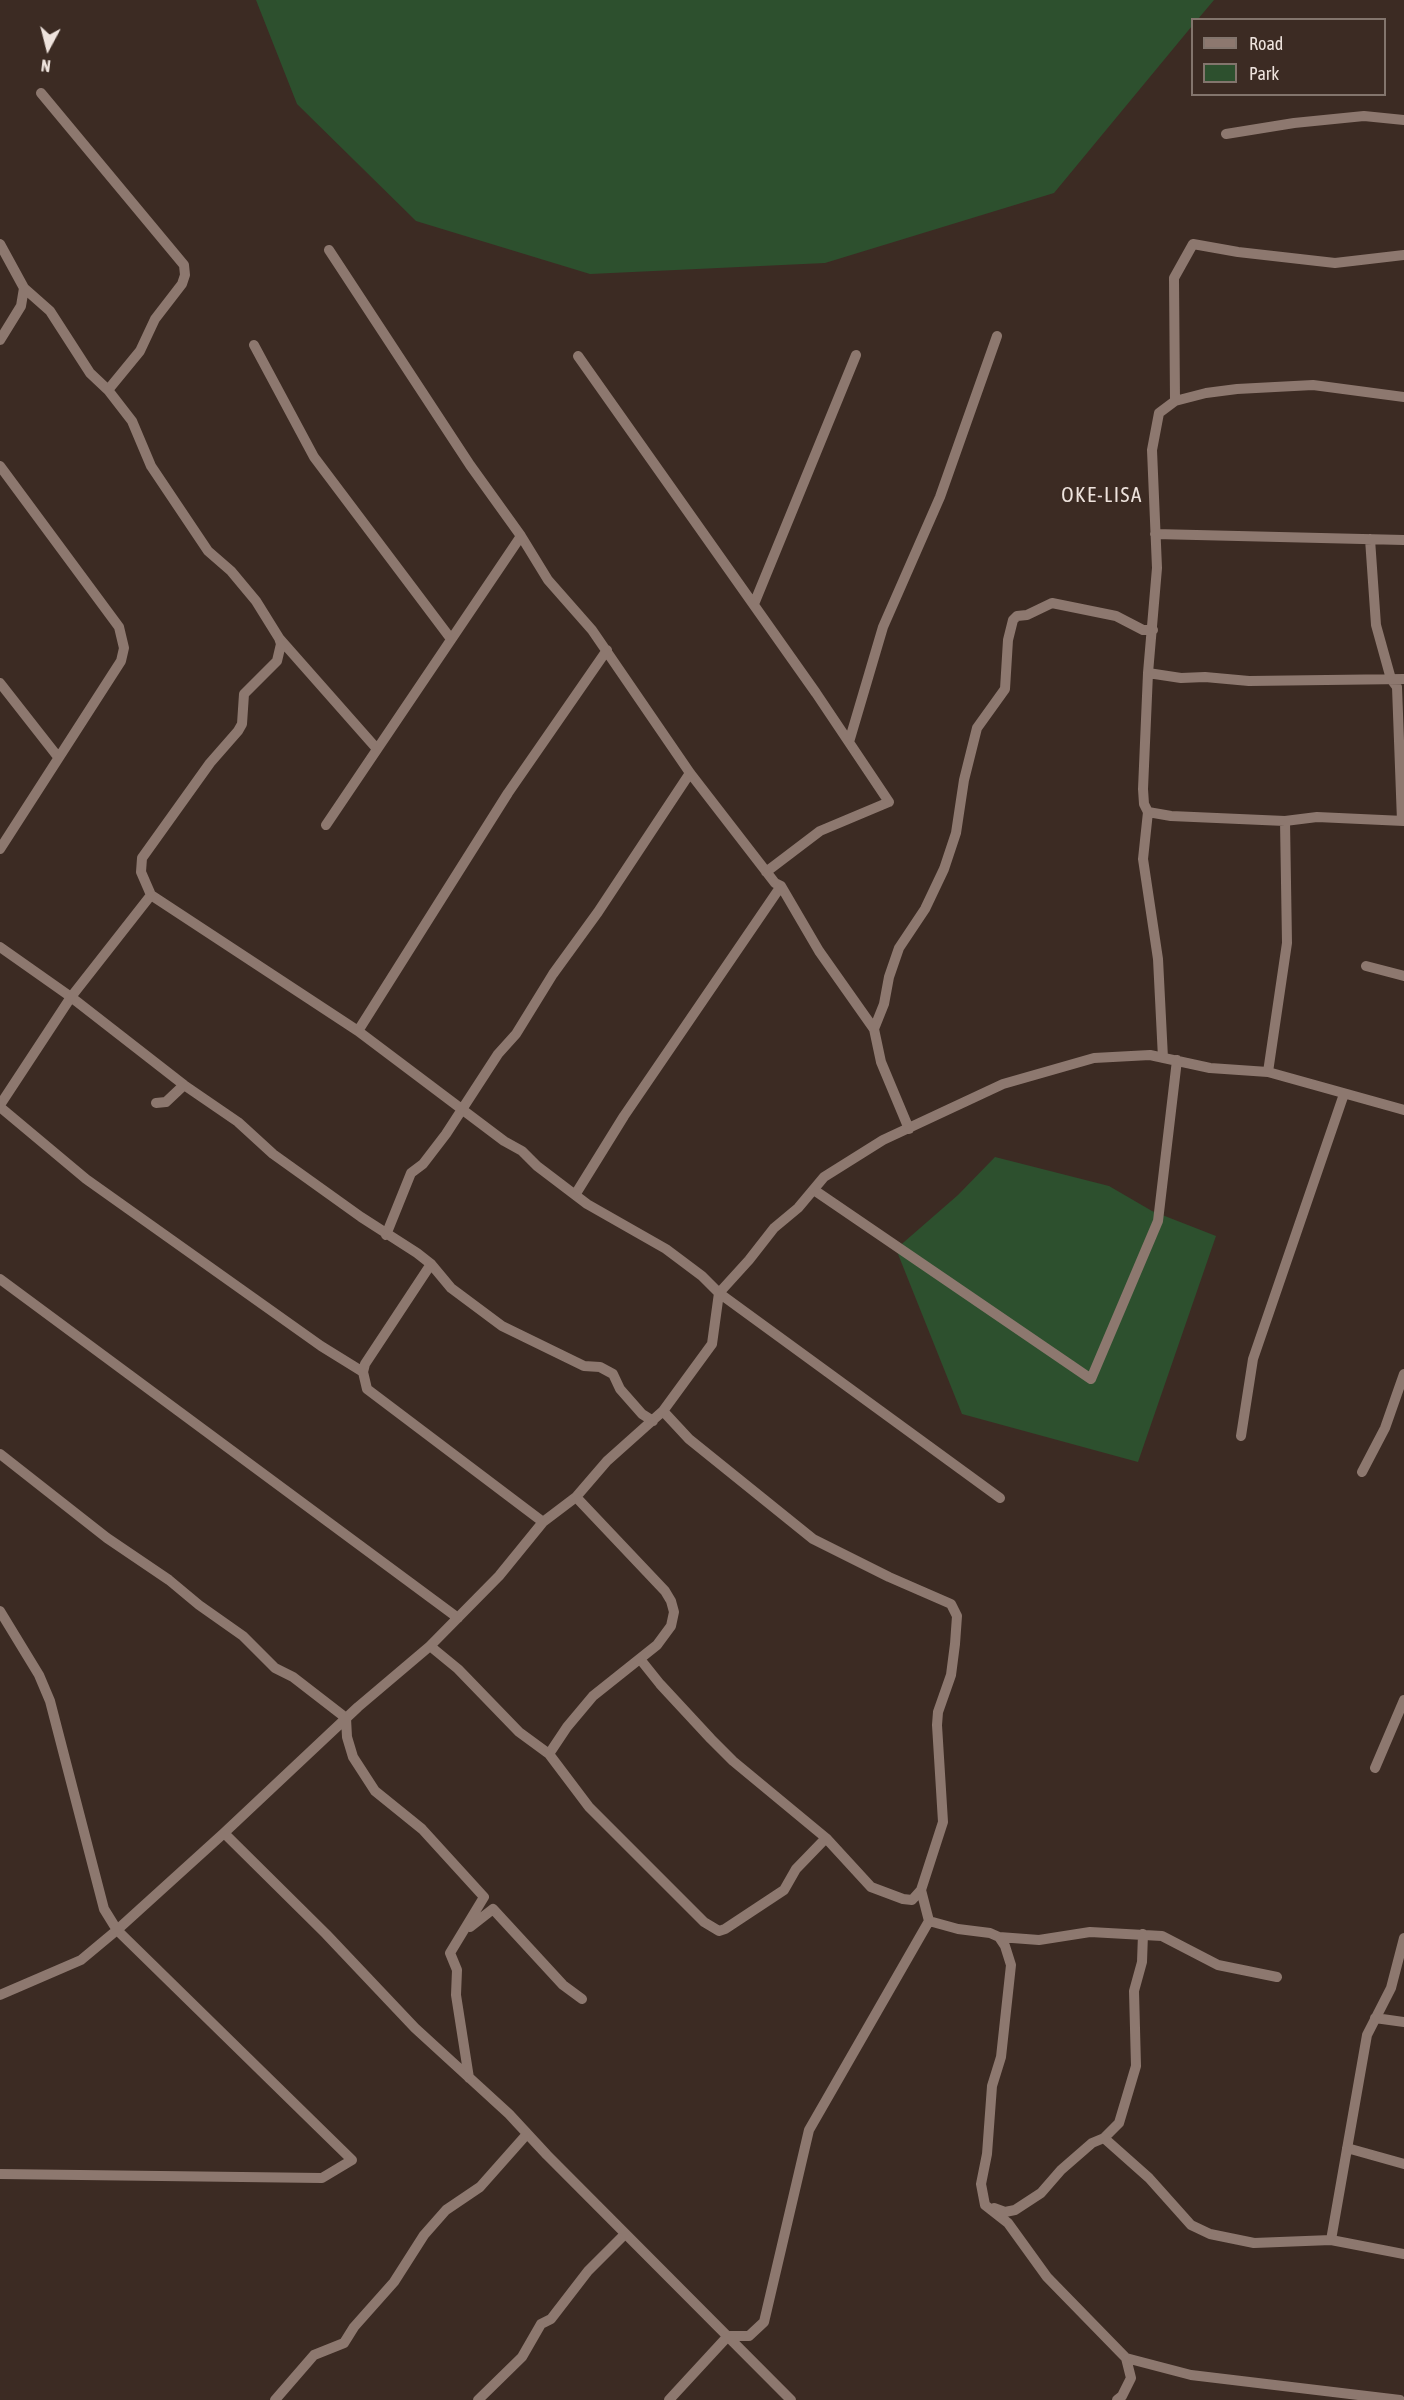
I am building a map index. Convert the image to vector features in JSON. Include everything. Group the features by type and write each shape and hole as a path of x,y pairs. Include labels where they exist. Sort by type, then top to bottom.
{"street":[{"path":"41,93 184,265 185,275 182,284 156,319 140,351 108,390"},
{"path":"1226,135 1294,123 1364,116 1404,120"},
{"path":"0,244 24,288 50,311 90,373 108,390 132,421 151,466 208,551 231,571 256,602 279,638 377,749"},
{"path":"1175,401 1174,278 1193,244 1238,252 1335,263 1404,255"},
{"path":"328,250 470,465 521,536 548,580 592,630 690,773 766,872 775,883 781,886 819,951 874,1029 881,1062 909,1129"},
{"path":"0,340 21,306 24,288"},
{"path":"849,742 882,627 940,497 997,336"},
{"path":"254,345 314,457 452,639"},
{"path":"754,604 856,355"},
{"path":"578,356 754,604 889,802 820,831 766,872"},
{"path":"1163,1058 1158,959 1143,859 1148,812 1144,804 1143,789 1148,673 1157,568 1152,450 1159,413 1175,401 1206,393 1237,389 1313,386 1404,397"},
{"path":"0,466 112,618 123,636 124,648 121,661 0,849"},
{"path":"1155,534 1404,540"},
{"path":"326,825 521,536"},
{"path":"1148,812 1171,816 1285,820 1317,817 1403,821 1397,687 1391,680 1376,625 1370,539"},
{"path":"874,1029 884,1004 899,948 925,909 944,869 956,833 964,780 977,728 1005,689 1008,640 1013,620 1017,616 1027,615 1052,603 1116,616 1143,630 1153,630"},
{"path":"279,638 281,653 277,661 244,694 242,724 238,731 210,763 142,858 141,872 152,895 358,1031 504,1141 522,1151 537,1166 587,1204 666,1249 702,1276 719,1293 1000,1498"},
{"path":"358,1031 508,793 607,650"},
{"path":"1148,673 1181,678 1205,677 1249,681 1404,679"},
{"path":"0,683 58,757"},
{"path":"386,1235 411,1173 423,1164 463,1110 498,1054 516,1034 553,974 598,912 690,773"},
{"path":"1268,1072 1287,943 1285,820"},
{"path":"575,1195 624,1116 781,886"},
{"path":"152,895 71,997 0,1106 86,1179 312,1340 363,1372"},
{"path":"0,947 71,997 184,1085 238,1122 273,1154 386,1235 431,1264 451,1288 502,1326 584,1366 600,1367 613,1374 620,1389 642,1414 653,1421"},
{"path":"1366,966 1404,976"},
{"path":"0,1995 81,1959 117,1930 346,1718 430,1646 499,1576 543,1522 576,1497 607,1461 663,1411 712,1344 719,1293 774,1228 798,1208 824,1177 873,1146 1003,1084 1094,1058 1150,1056 1210,1068 1268,1072 1404,1110"},
{"path":"814,1190 1091,1379 1158,1221 1178,1060"},
{"path":"156,1103 166,1102 184,1085"},
{"path":"1241,1436 1253,1359 1344,1094"},
{"path":"431,1264 375,1347 363,1372 367,1389 543,1522"},
{"path":"0,1279 458,1618"},
{"path":"1362,1472 1385,1428 1404,1374"},
{"path":"640,1659 674,1700 733,1761 826,1838 871,1887 903,1899 912,1899 921,1890 943,1822 937,1725 938,1712 951,1675 955,1644 957,1616 951,1604 889,1577 813,1539 689,1439 663,1411"},
{"path":"0,1454 107,1538 169,1580 199,1605 243,1636 275,1668 293,1677 346,1718 347,1737 353,1757 375,1791 422,1829 484,1897 450,1953"},
{"path":"549,1754 593,1696 657,1645 670,1626 674,1612 665,1591 576,1497"},
{"path":"0,1611 39,1675 50,1701 104,1909 117,1930 352,2160 322,2178 0,2174"},
{"path":"430,1646 458,1669 519,1732 549,1754 590,1807 704,1922 719,1931 784,1890 796,1869 826,1838"},
{"path":"1375,1768 1404,1700"},
{"path":"224,1833 326,1934 415,2028 509,2114 791,2400"},
{"path":"669,2400 728,2336 749,2336 764,2322 809,2130 929,1921 921,1890"},
{"path":"450,1953 475,1921 494,1909 563,1985 582,1999"},
{"path":"929,1921 958,1929 990,1932 999,1937 1039,1940 1090,1932 1162,1936 1218,1965 1277,1977"},
{"path":"985,2205 1005,2212 1015,2210 1041,2193 1061,2170 1092,2142 1104,2138 1119,2123 1136,2066 1134,1991 1142,1962 1143,1934"},
{"path":"999,1937 1005,1946 1011,1965 1001,2057 992,2086 987,2154 981,2184 985,2205 1008,2223 1047,2277 1126,2358 1131,2378 1122,2396 1117,2400"},
{"path":"1331,2240 1366,2035 1391,1988 1404,1938"},
{"path":"450,1953 457,1970 456,1995 469,2078"},
{"path":"1375,2018 1404,2022"},
{"path":"275,2400 314,2355 344,2343 354,2327 394,2282 424,2235 446,2210 480,2187 527,2134"},
{"path":"1104,2138 1149,2178 1191,2225 1210,2234 1254,2243 1331,2240 1404,2254"},
{"path":"1347,2148 1404,2164"},
{"path":"478,2400 522,2357 541,2324 551,2319 588,2271 625,2234"},
{"path":"1126,2358 1191,2375 1400,2400"}],"green space":[{"path":"256,0 1214,0 1199,18 1191,18 1191,27 1054,193 825,263 590,274 416,221 297,104"},
{"path":"995,1157 1109,1186 1152,1211 1216,1236 1138,1462 962,1414 896,1249 958,1195"}],"district":[{"name":"OKE-LISA","path":"1102,495"}]}
